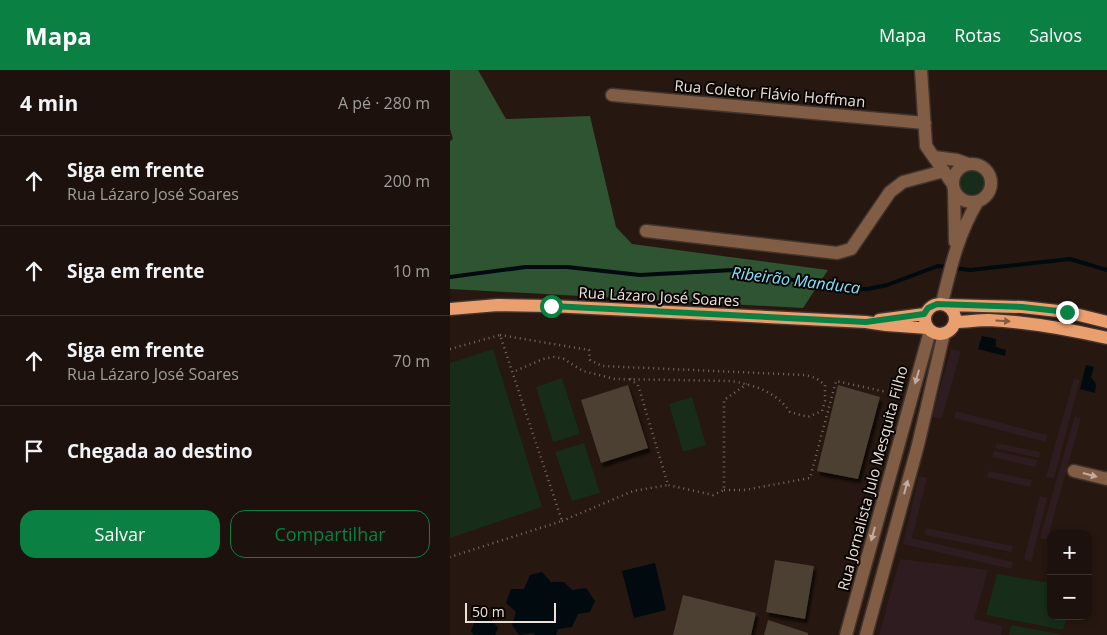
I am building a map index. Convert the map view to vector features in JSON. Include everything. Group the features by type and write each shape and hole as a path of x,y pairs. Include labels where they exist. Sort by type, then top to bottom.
{"main road":[{"path":"944,304 954,312 955,322 953,327 944,333 934,333 929,330 924,314 932,305 944,304 1022,307 1067,312 1107,322"},
{"name":"Rua Lázaro José Soares","path":"450,309 498,305 551,306 866,322 929,330"},
{"name":"Rua Lázaro José Soares","path":"866,322 924,314"},
{"path":"955,322 988,320 1019,322 1063,328 1107,338"}],"street":[{"path":"921,70 926,146 961,199 972,202 978,201"},
{"name":"Rua Coletor Flávio Hoffman","path":"612,96 924,124"},
{"path":"934,157 957,160 984,168 990,178 987,194 978,201 966,221 954,252 944,304"},
{"path":"954,252 953,186 955,173 962,166 968,164"},
{"path":"646,231 837,253 851,249 890,192 903,182 944,171"},
{"name":"Rua Jornalista Julo Mesquita Filho","path":"846,635 929,330"},
{"path":"866,635 918,445 944,333"},
{"path":"1074,471 1107,479"},
{"path":"852,613 871,618"}],"path":[{"path":"450,349 500,335 589,350 590,360 602,366 806,375 816,378 825,385 825,401 822,411 808,417 790,412 782,401 767,391 748,384 731,381 615,379 583,371 564,359 554,357 544,359 513,372"},
{"path":"500,335 562,520"},
{"path":"630,379 638,385 668,485"},
{"path":"450,557 562,520 633,491 668,485 713,495 724,490 744,490 810,478 836,381 887,392"},
{"path":"724,490 724,400 748,384"}],"shaded area":[{"path":"982,336 996,339 996,347 1006,350 1005,356 978,349"},
{"path":"951,349 961,351 942,418 932,417"},
{"path":"1086,365 1094,367 1091,377 1096,384 1095,393 1080,389"},
{"path":"1074,379 1080,380 1054,478 1046,477"},
{"path":"956,411 1047,435 1046,442 954,418"},
{"path":"1075,416 1081,418 1050,530 1047,530 1047,540 1040,538"},
{"path":"997,443 1040,452 1039,458 995,448"},
{"path":"994,451 1037,460 1036,467 992,457"},
{"path":"989,471 1032,480 1030,487 987,477"},
{"path":"919,476 927,478 912,538 1013,562 1011,569 903,544"},
{"path":"1040,496 1047,498 1031,562 1024,559"},
{"path":"926,528 1013,546 1011,552 925,535"},
{"path":"900,559 988,570 974,619 1002,626 1001,635 879,635"},
{"path":"655,563 666,610 634,618 622,571"},
{"path":"542,572 551,582 564,582 572,590 586,588 595,601 590,612 578,614 572,627 558,629 556,635 535,635 533,633 519,635 512,625 516,612 506,603 511,589 524,589 530,575"},
{"path":"489,617 498,628 495,635 474,635 471,631 476,619"}],"green space":[{"path":"450,70 478,70 506,119 590,116 616,227 632,244 828,270 803,308 450,289 450,141 453,139 450,129"},
{"path":"972,167 978,168 983,172 987,177 987,189 983,194 978,198 972,199 966,198 961,194 957,189 956,183 957,177 961,172 966,168"},
{"path":"493,349 542,507 450,538 450,363"},
{"path":"562,378 580,434 553,442 536,387"},
{"path":"692,397 706,445 683,452 669,404"},
{"path":"584,443 600,493 572,501 555,452"},
{"path":"997,574 1047,582 1047,620 1066,620 1063,630 986,615"},
{"path":"1011,625 1060,634 1060,635 1009,635"}],"building":[{"path":"628,385 648,448 601,463 581,400"},
{"path":"838,385 880,397 858,479 817,471"},
{"path":"775,560 814,566 805,619 766,612"},
{"path":"683,595 756,613 751,635 673,635"},
{"path":"768,620 808,633 808,635 764,635"}],"waterway":[{"name":"Ribeirão Manduca","path":"450,277 526,267 567,267 640,275 733,270 849,289 868,289 887,285 938,266 970,270 1070,259 1107,270"}],"route":[{"path":"551,306 866,322 924,314 932,305 942,303 947,305 1022,307 1067,312"}]}
